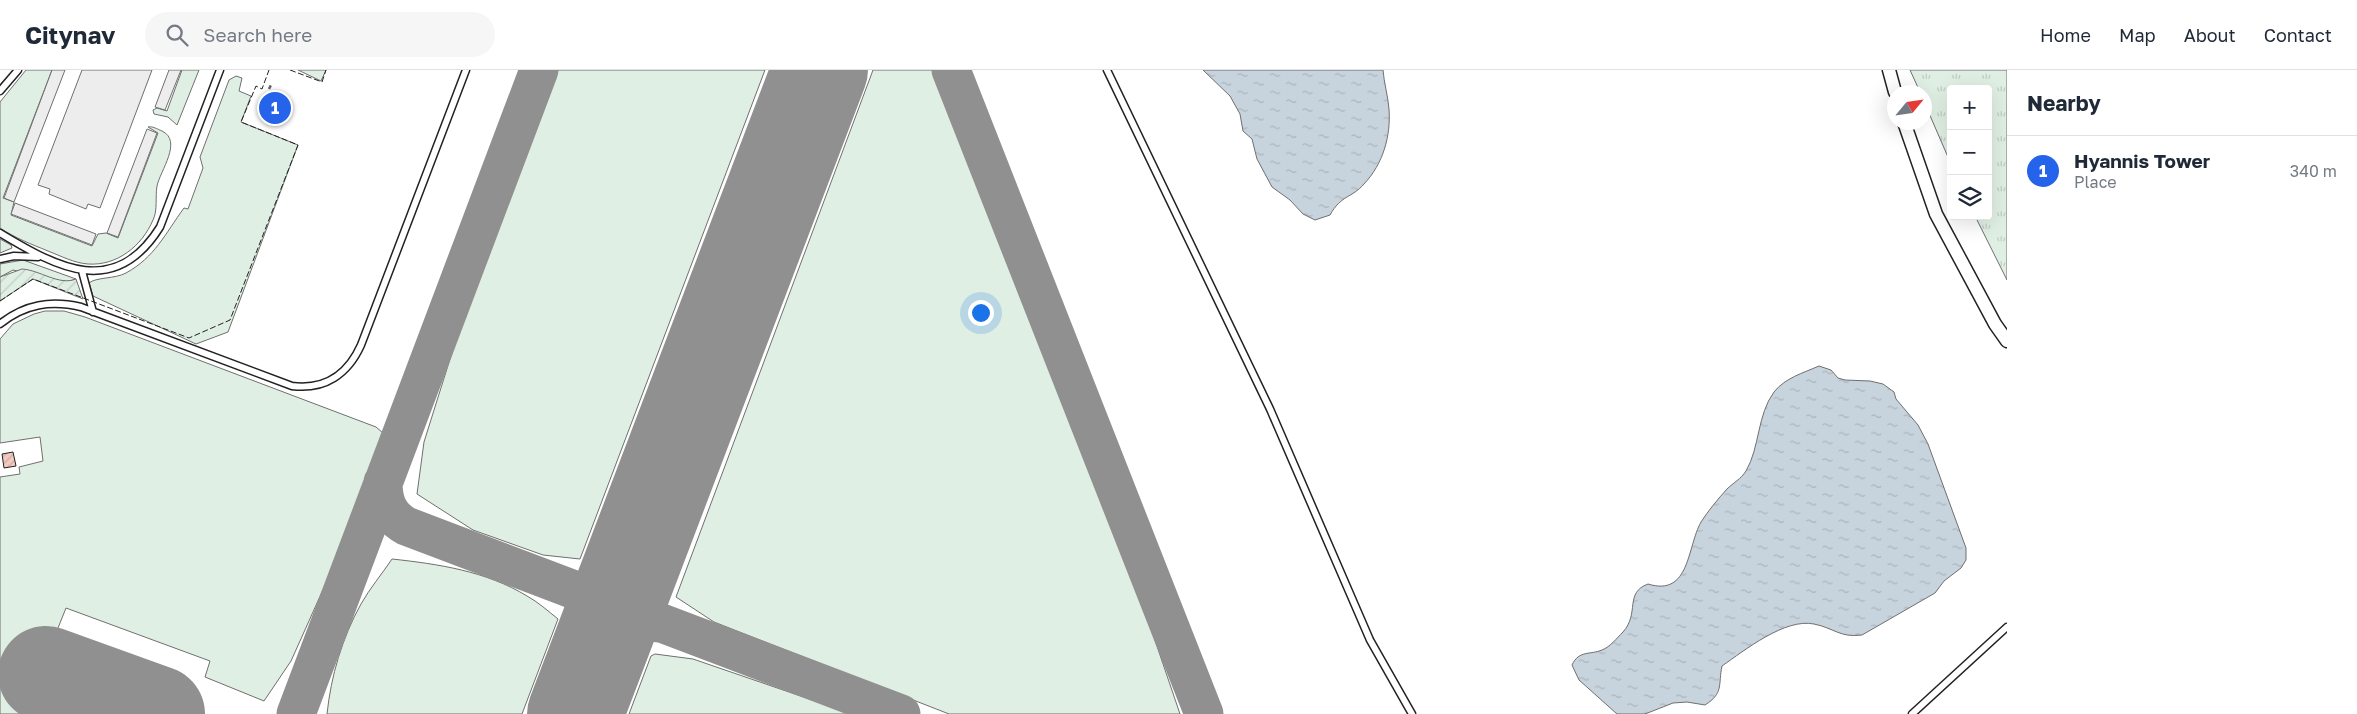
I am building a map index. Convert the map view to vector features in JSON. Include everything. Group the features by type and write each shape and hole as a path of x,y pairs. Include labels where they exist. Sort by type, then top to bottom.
{"street":[{"path":"1889,70 1893,85"},
{"path":"1907,130 1936,214 1995,324 2007,341"}],"lane":[{"path":"0,91 18,70"},
{"path":"0,233 41,257 82,271 95,272 114,269 133,259 150,244 160,228 220,70"},
{"path":"0,324 10,316 44,303 62,303 93,312 292,386 312,387 336,378 349,368 361,345 466,70"},
{"path":"1108,70 1266,400 1370,640 1412,714"},
{"path":"0,259 14,256 41,257"},
{"path":"82,271 93,312"},
{"path":"1912,714 2007,627"}],"path":[{"path":"269,89 271,85"}],"green space":[{"path":"26,70 52,70 3,198 14,202 11,215 92,246 98,234 106,233 118,238 158,133 148,127 162,131 168,136 170,149 157,186 153,220 135,246 118,258 99,264 78,262 23,241 0,228 0,102"},
{"path":"182,70 199,70 177,125 168,117 154,114 153,110 157,108 167,111"},
{"path":"298,70 326,70 321,81"},
{"path":"558,70 765,70 580,559 543,555 473,530 417,494 424,442 461,324"},
{"path":"873,70 933,70 1141,599 1180,714 949,714 714,622 676,597"},
{"path":"1910,70 2007,70 2007,280 1977,220 1992,220 1992,85 1947,85 1947,155 1932,120 1932,85 1917,85"},
{"path":"236,76 242,78 239,91 251,96 241,122 298,145 228,332 196,344 93,296 89,283 122,275 136,267 159,244 184,208 188,209 203,168 200,157 229,80"},
{"path":"0,239 11,245 12,248 0,253"},
{"path":"23,260 76,279 66,282 13,270 0,277 0,264"},
{"path":"22,269 63,281 76,279 83,299 33,279 0,301 0,277"},
{"path":"45,311 64,311 85,317 376,427 383,433 326,583 291,661 264,701 205,677 210,661 66,608 50,648 34,644 19,683 34,688 24,714 0,714 0,477 20,474 19,467 43,461 40,437 0,443 0,339 13,324"},
{"path":"392,559 444,566 495,580 531,598 558,619 522,714 327,714 331,686 348,630 365,598"},
{"path":"655,654 693,659 853,714 629,714 651,656"}],"shaded area":[{"path":"52,70 65,70 14,202 4,198"},
{"path":"82,70 152,70 100,208 88,204 86,209 49,194 50,189 38,185"},
{"path":"169,70 181,70 165,110 155,107"},
{"path":"147,129 157,133 118,237 107,233"},
{"path":"15,203 96,234 92,245 11,214"}],"water":[{"path":"1203,70 1383,70 1389,109 1389,129 1381,159 1371,176 1360,189 1342,200 1330,215 1315,220 1303,214 1290,200 1272,187 1257,159 1252,139 1243,131 1240,114 1230,96"},
{"path":"1819,366 1831,370 1838,378 1883,384 1894,392 1896,399 1918,425 1928,444 1966,548 1966,560 1961,568 1944,581 1935,593 1862,635 1848,635 1814,624 1803,623 1778,630 1722,666 1718,692 1705,705 1687,702 1673,703 1645,714 1617,714 1579,680 1572,665 1581,655 1608,647 1623,632 1631,618 1636,593 1641,588 1648,584 1662,586 1672,583 1680,577 1701,522 1729,487 1742,476 1751,462 1768,401 1778,387 1789,379"}],"building":[{"path":"269,97 287,103 281,120 263,113"},
{"path":"13,452 16,466 4,468 2,454"}],"taxiway":[{"path":"296,714 539,70"},
{"path":"951,70 1204,714"},
{"path":"383,482 384,495 391,513 406,526 901,714"},
{"path":"631,568 631,587 638,606 659,622"},
{"path":"601,649 614,633 625,624 639,621 659,623"}],"runway":[{"path":"575,714 820,70"},
{"path":"46,674 157,714"}],"fence":[{"path":"0,301 33,279 189,338 230,320 298,145 241,122 256,86 262,89 269,70"},
{"path":"290,70 322,82 326,70"}],"place":[{"name":"Hyannis Tower","path":"275,108"}]}
